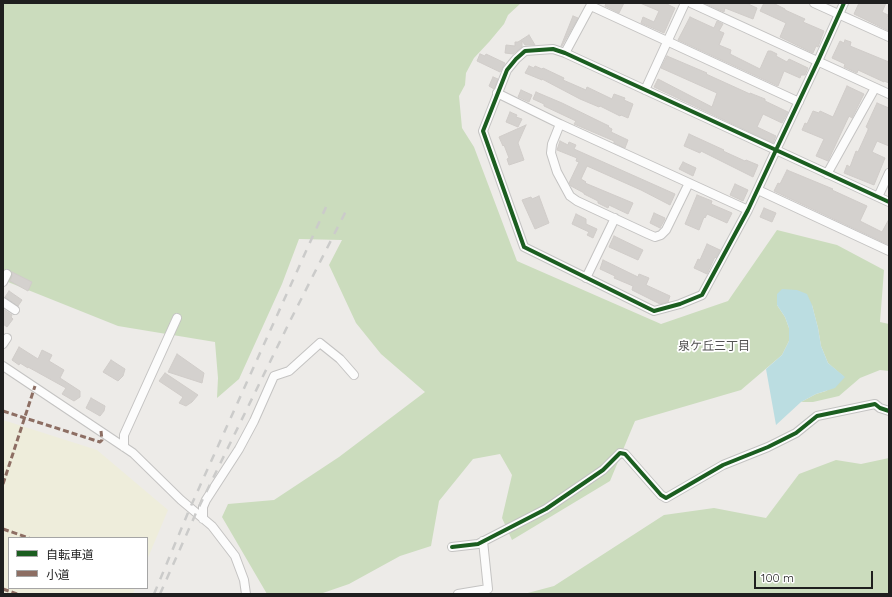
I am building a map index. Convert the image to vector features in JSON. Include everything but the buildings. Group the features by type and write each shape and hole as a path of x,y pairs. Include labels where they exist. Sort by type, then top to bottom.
{"street":[{"path":"645,90 685,3"},
{"path":"691,3 889,94"},
{"path":"814,3 889,37"},
{"path":"844,3 799,102 776,150 758,190 748,210 702,295 687,301 654,311 524,247 482,131 507,70 516,58 525,51 553,49 565,53 776,150 827,174 889,202"},
{"path":"565,53 592,5 799,102"},
{"path":"827,174 875,88"},
{"path":"497,93 560,124 748,210"},
{"path":"560,124 552,144 551,153 557,172 570,196 577,201 655,237 661,236 666,230 689,183"},
{"path":"878,197 889,173"},
{"path":"758,190 889,251"},
{"path":"586,278 615,218"},
{"path":"3,282 8,274"},
{"path":"3,302 15,310"},
{"path":"124,447 124,435 177,318"},
{"path":"203,519 203,507 206,500 239,449 254,421 274,376 289,371 320,343 340,359 354,375"},
{"path":"3,366 133,453 212,526 235,556 244,580 246,594"},
{"path":"452,547 478,544 546,508 603,470 620,453 625,454 661,495 666,498 723,465 768,447 796,433 817,416 875,404 880,408 889,411"},
{"path":"458,594 488,589 483,541"}],"green space":[{"path":"3,3 521,3 508,15 504,24 474,58 466,73 465,85 459,96 462,128 474,147 517,261 661,324 728,301 777,230 837,245 884,270 880,322 889,324 889,371 880,370 860,378 839,396 813,402 801,402 816,394 826,391 844,377 828,363 821,346 812,305 777,305 785,317 789,328 789,341 782,355 741,390 635,421 610,481 512,540 502,518 512,475 500,454 473,459 439,501 431,546 400,556 349,584 320,594 267,594 222,517 228,504 274,500 339,457 425,392 381,354 356,323 329,265 342,240 299,239 282,284 239,379 217,398 218,378 215,342 118,326 3,280"},
{"path":"3,420 97,450 168,510 148,558 148,537 8,537 8,589 135,589 133,594 3,594"},
{"path":"889,458 889,594 524,594 554,586 664,515 714,508 766,518 799,474 836,460 861,464"}],"water":[{"path":"782,289 797,290 807,294 812,305 821,346 828,363 845,377 835,388 816,394 801,402 776,425 766,369 782,355 789,341 789,328 785,317 777,305 777,294"}],"railway":[{"path":"154,594 190,508 326,207"},
{"path":"160,594 196,513 291,319 347,209"}],"marked path":[{"path":"3,484 35,386"},
{"path":"3,411 100,442 102,440 101,431"},
{"path":"3,529 26,537"},
{"path":"3,589 17,594"}],"cycle path":[{"path":"844,3 818,61 776,150 748,210 702,295 680,304 654,311 524,247 483,131 507,70 516,59 525,51 553,49 565,53 776,150 889,202"},
{"path":"452,547 478,544 546,509 603,470 620,453 625,454 661,495 666,498 723,465 768,447 796,433 817,416 875,404 880,408 889,411"}],"district":[{"name":"泉ケ丘三丁目","path":"714,346"}]}
